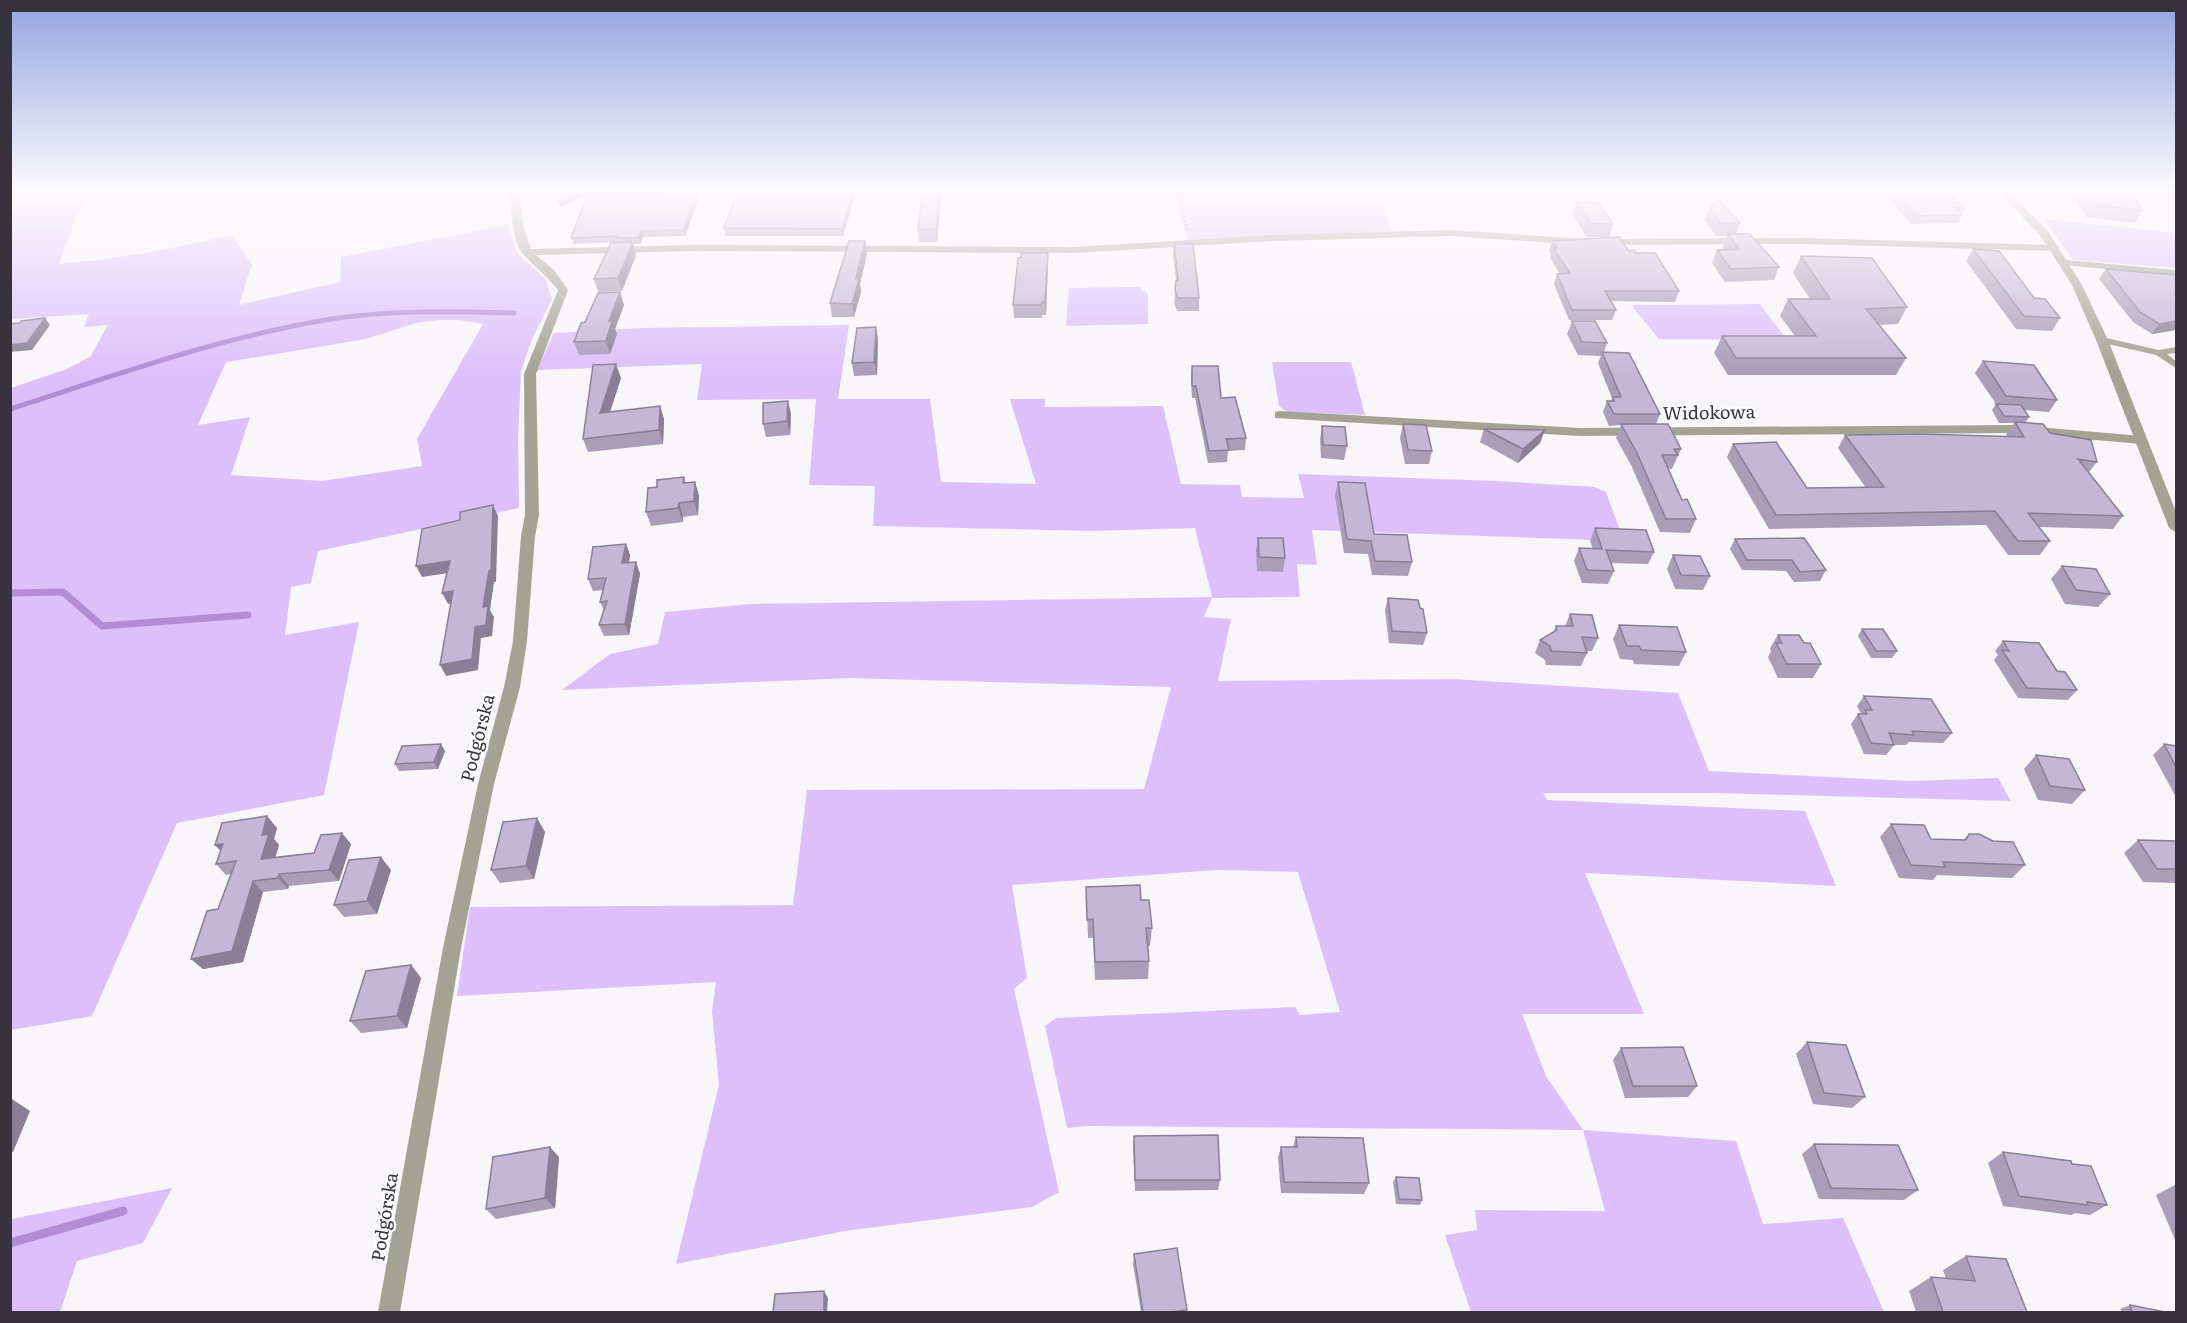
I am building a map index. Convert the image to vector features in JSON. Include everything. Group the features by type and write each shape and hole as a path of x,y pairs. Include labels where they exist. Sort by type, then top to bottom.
{"street":[{"path":"527,252 580,251"},
{"path":"2057,251 2102,340 2176,528"},
{"name":"Podgórska","path":"389,1312 452,948 486,784 512,687 520,641 528,536 532,515 530,374 535,353 563,290 550,272 527,252"},
{"name":"Widokowa","path":"1279,415 1581,432 2016,429 2141,440"}],"lane":[{"path":"2065,263 2176,273"},
{"path":"2102,340 2159,353 2176,365"},
{"path":"2159,353 2176,350"}],"shaded area":[{"path":"11,251 64,251 59,264 157,251 242,251 252,264 239,305 340,282 341,257 374,251 516,251 545,278 552,299 532,339 521,371 518,439 519,508 318,551 311,583 291,587 285,635 359,622 324,795 177,823 92,1016 11,1030 11,388 67,369 90,357 108,325 84,327 89,314 11,319","holes":["459,320 483,324 417,439 422,466 322,481 231,475 250,417 198,425 226,362 366,339 416,323"]},
{"path":"2066,251 2176,251 2176,268 2073,260"},
{"path":"1139,287 1148,294 1148,324 1066,326 1069,288"},
{"path":"1760,304 1787,340 1659,339 1631,305"},
{"path":"849,325 838,399 930,399 941,482 1036,484 1010,399 1045,399 1045,407 1163,406 1181,484 1240,485 1242,497 1304,498 1298,474 1497,481 1594,487 1606,492 1624,541 1312,530 1317,565 1297,564 1300,597 1212,598 1204,617 1231,619 1218,681 1453,679 1678,693 1709,771 1909,781 1998,778 2011,801 1712,793 1543,793 1547,800 1805,811 1836,886 1585,873 1644,1014 1522,1014 1546,1076 1583,1130 1086,1126 1067,1128 1045,1026 1056,1018 1295,1007 1300,1015 1340,1012 1298,872 1216,870 1012,885 1027,978 1014,989 1059,1192 1032,1207 845,1231 676,1264 719,1085 712,1011 716,982 457,996 470,907 793,905 807,790 1144,789 1171,687 849,678 562,690 610,654 658,644 665,612 751,604 1212,597 1195,528 1091,531 873,526 875,486 809,485 816,399 697,400 702,364 537,370 554,333 641,328"},
{"path":"1272,362 1351,362 1365,415 1287,412 1279,406"},
{"path":"1583,1130 1736,1141 1763,1224 1843,1218 1884,1312 1471,1312 1445,1235 1477,1230 1475,1210 1605,1211"},
{"path":"172,1188 143,1243 77,1261 60,1312 11,1312 11,1219"}],"building":[{"path":"607,251 629,251 618,278 594,279"},
{"path":"846,251 863,251 856,279 859,279 852,304 830,303"},
{"path":"1175,251 1194,251 1199,298 1178,298 1175,290 1176,280 1178,280"},
{"path":"1555,251 1655,253 1679,291 1605,291 1616,310 1572,310 1557,274 1570,273"},
{"path":"1718,251 1765,251 1779,267 1731,269"},
{"path":"1974,251 1999,251 2034,298 2045,299 2060,318 2024,316"},
{"path":"1021,253 1048,253 1045,302 1041,305 1013,305 1018,258 1021,257"},
{"path":"1801,256 1872,258 1907,307 1866,309 1906,358 1736,358 1722,336 1816,336 1788,299 1830,299"},
{"path":"2106,269 2176,275 2176,321 2159,324 2140,312"},
{"path":"620,292 609,321 612,321 606,341 574,342 581,323 585,322 598,293"},
{"path":"45,318 27,343 10,345 10,324"},
{"path":"1572,321 1595,321 1607,343 1582,342"},
{"path":"876,327 874,362 852,363 857,328"},
{"path":"1602,352 1629,353 1660,414 1614,414 1607,401 1614,401 1613,397 1621,397"},
{"path":"1983,361 2034,365 2057,400 2006,396"},
{"path":"616,364 600,413 660,406 659,430 583,439 593,365"},
{"path":"1192,366 1218,366 1221,398 1235,397 1246,438 1226,439 1229,450 1209,451 1196,386 1192,386"},
{"path":"788,401 787,421 763,424 763,403"},
{"path":"1996,404 2021,405 2029,417 2004,416"},
{"path":"2015,422 2043,424 2050,433 2091,440 2097,462 2078,459 2123,516 2028,513 2050,541 2018,541 1995,511 1776,515 1733,444 1776,442 1807,488 1884,487 1845,435 1920,434 2024,437"},
{"path":"1403,424 1426,425 1432,451 1408,450"},
{"path":"1621,424 1668,424 1681,449 1674,449 1678,455 1662,455 1682,500 1687,499 1696,519 1666,519 1637,453"},
{"path":"1322,426 1345,427 1347,446 1323,445"},
{"path":"1484,429 1545,430 1523,449"},
{"path":"684,477 683,483 695,482 694,501 679,503 678,508 646,512 648,488 657,487 657,480"},
{"path":"1338,482 1365,483 1374,534 1407,535 1412,562 1375,561 1371,541 1347,539"},
{"path":"493,505 491,571 489,571 483,607 488,606 486,625 475,627 472,659 440,665 453,591 442,593 450,561 416,566 422,529 460,520 460,512"},
{"path":"1595,528 1646,530 1654,552 1606,550 1614,571 1587,570 1579,548 1602,549"},
{"path":"1258,538 1283,538 1285,558 1259,557"},
{"path":"1804,538 1826,570 1800,572 1792,560 1747,560 1735,539"},
{"path":"626,544 622,563 636,562 625,624 599,625 607,601 600,602 606,578 588,579 593,547"},
{"path":"1673,555 1700,556 1710,576 1681,575"},
{"path":"2062,566 2096,569 2110,594 2076,590"},
{"path":"1388,598 1418,600 1420,608 1423,609 1427,633 1392,631"},
{"path":"1570,614 1592,615 1598,638 1582,637 1587,653 1551,651 1550,646 1540,640 1557,630 1556,626 1573,626"},
{"path":"1619,625 1677,627 1686,652 1641,650 1639,646 1627,646"},
{"path":"1862,629 1883,629 1897,651 1876,651"},
{"path":"1778,635 1799,635 1804,643 1810,643 1821,664 1787,664 1776,643 1782,643"},
{"path":"2003,641 2039,643 2057,671 2065,672 2077,690 2027,688 2002,650 2009,651"},
{"path":"1864,696 1931,699 1952,733 1912,731 1914,735 1889,733 1894,745 1871,743 1858,714 1867,714 1865,710 1872,710"},
{"path":"441,744 434,762 395,764 402,746"},
{"path":"2164,744 2176,746 2176,767"},
{"path":"2036,755 2069,759 2085,790 2050,786"},
{"path":"267,816 262,835 269,834 261,859 314,853 321,835 342,833 329,870 279,874 278,878 253,881 232,951 191,959 207,911 218,909 236,861 216,864 223,844 215,845 222,823"},
{"path":"537,818 526,866 491,870 503,822"},
{"path":"1891,824 1924,825 1931,839 1966,840 1969,834 1979,834 1993,841 2013,842 2025,865 1943,862 1945,867 1911,865"},
{"path":"2138,840 2176,841 2176,869 2157,869"},
{"path":"381,857 367,901 334,905 349,860"},
{"path":"1140,885 1141,900 1149,900 1152,928 1146,928 1149,961 1095,962 1093,919 1087,920 1086,887"},
{"path":"411,965 397,1016 350,1021 366,971"},
{"path":"1807,1042 1846,1045 1865,1097 1824,1093"},
{"path":"1683,1047 1697,1086 1633,1086 1621,1048"},
{"path":"1218,1135 1220,1180 1135,1180 1134,1136"},
{"path":"1296,1137 1363,1138 1369,1183 1284,1182 1281,1147 1297,1147"},
{"path":"1814,1144 1898,1145 1918,1190 1831,1188"},
{"path":"550,1147 545,1198 486,1209 493,1157"},
{"path":"2003,1152 2091,1166 2107,1205 2087,1202 2088,1205 2019,1196"},
{"path":"1396,1177 1419,1178 1422,1200 1399,1199"},
{"path":"1177,1248 1187,1310 1143,1312 1134,1254"},
{"path":"1966,1256 2006,1259 2027,1312 1943,1312 1931,1277 1975,1281"},
{"path":"824,1291 824,1312 773,1312 775,1294"},
{"path":"2130,1305 2165,1312 2132,1312"}],"waterway":[{"path":"10,409 209,346 331,319 400,313 514,313"},
{"path":"10,593 63,592 102,626 248,615"},
{"path":"10,1243 123,1211"}]}
